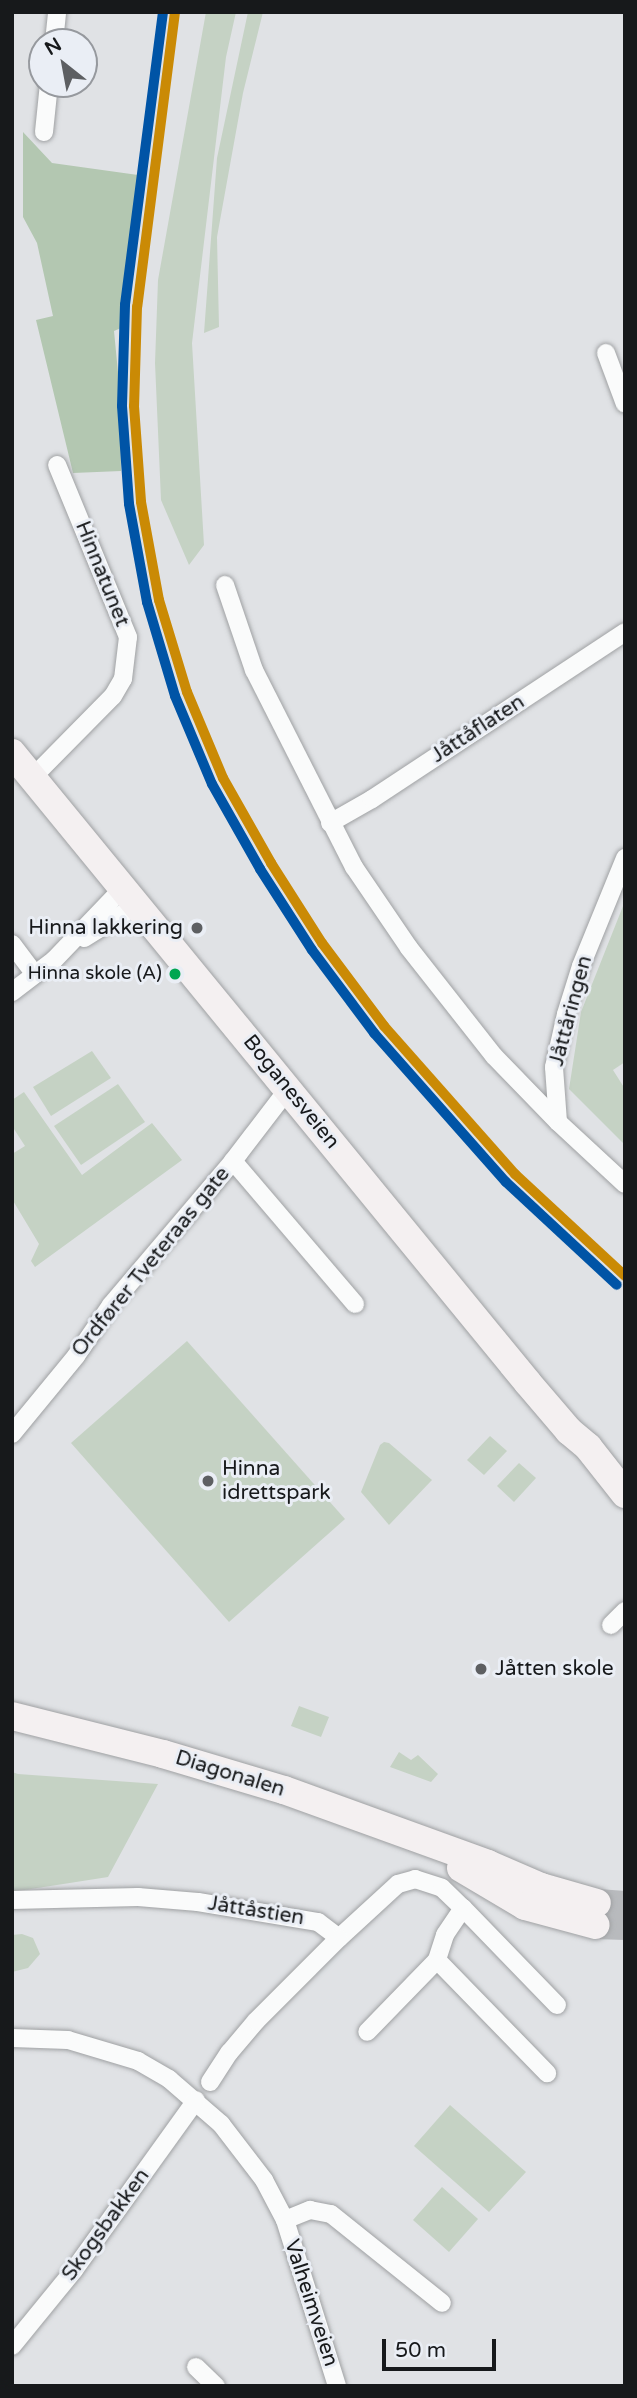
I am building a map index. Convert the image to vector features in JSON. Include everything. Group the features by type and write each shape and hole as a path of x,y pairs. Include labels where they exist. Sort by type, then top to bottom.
{"main road":[{"name":"Boganesveien","path":"12,753 569,1431 588,1447 625,1494"},
{"name":"Boganesveien","path":"569,1431 578,1455 625,1518"},
{"name":"Diagonalen","path":"18,1718 63,1728 284,1790 395,1830 525,1906 596,1914"}],"street":[{"path":"44,132 48,98"},
{"path":"606,353 625,404"},
{"name":"Hinnatunet","path":"33,778 113,696 123,679 128,637 57,465"},
{"path":"225,585 254,670 354,867 417,958 494,1056 558,1122 625,1184"},
{"name":"Jåttåflaten","path":"330,823 372,799 625,632"},
{"name":"Jåttåringen","path":"558,1122 554,1067 566,1014 581,966 625,858"},
{"path":"12,992 130,896"},
{"path":"12,944 35,974"},
{"name":"Ordfører Tveteraas gate","path":"12,1434 76,1356 111,1306 233,1161 288,1089"},
{"path":"233,1161 355,1304"},
{"path":"611,1625 625,1611"},
{"path":"210,2082 229,2053 256,2021 339,1938 389,1892 407,1880 442,1888 557,2005"},
{"name":"Jåttåstien","path":"12,1900 138,1896 198,1902 317,1922 339,1938"},
{"path":"367,2032 437,1960 445,1934 463,1908"},
{"path":"437,1960 547,2073"},
{"name":"Valheimveien","path":"12,2038 68,2040 117,2053 169,2079 196,2101 244,2151 264,2180 285,2220 337,2386"},
{"name":"Skogsbakken","path":"12,2346 74,2270 196,2101"},
{"name":"Valheimveien","path":"285,2220 310,2210 331,2214 442,2302"},
{"path":"196,2367 216,2386"}],"green space":[{"path":"206,12 236,12 226,57 192,343 204,545 189,565 161,500 155,363 158,280"},
{"path":"248,12 263,12 243,93 217,237 219,327 204,333 217,158"},
{"path":"23,132 52,163 138,175 121,328 114,331 120,393 121,471 73,473 36,320 53,316 37,243 23,217"},
{"path":"625,901 625,1062 613,1070 625,1089 625,1145 569,1089 581,1012"},
{"path":"92,1051 111,1078 51,1116 33,1087"},
{"path":"118,1084 145,1122 81,1165 54,1126"},
{"path":"24,1092 82,1175 152,1123 182,1160 35,1267 31,1261 39,1244 12,1199 12,1154 25,1146 12,1126 12,1100"},
{"name":"Hinna idrettspark","path":"187,1341 345,1519 229,1622 71,1443"},
{"path":"490,1436 507,1451 484,1475 467,1460"},
{"path":"389,1443 432,1480 389,1525 361,1492 380,1445"},
{"path":"519,1463 536,1478 514,1502 497,1486"},
{"path":"299,1706 329,1717 321,1737 291,1726"},
{"path":"399,1752 411,1760 418,1755 438,1774 431,1782 390,1767"},
{"path":"12,1772 158,1784 108,1877 12,1892"},
{"path":"22,1934 33,1938 40,1954 28,1968 12,1972 12,1935"},
{"path":"450,2105 526,2172 489,2212 414,2146"},
{"path":"442,2187 478,2219 449,2252 413,2220"}],"tunnel":[{"path":"597,1903 625,1905"},
{"path":"596,1925 625,1926"}],"rail line":[{"name":"50","path":"175,12 137,307 134,406 141,502 159,600 187,692 223,778 271,863 322,943 384,1026 515,1174 625,1276"}],"transit line":[{"path":"163,12 125,305 122,406 129,504 147,602 175,696 212,784 260,869 312,950 374,1033 506,1182 617,1285"}],"place":[{"name":"Hinna lakkering","path":"197,928"},
{"name":"Hinna skole (A)","path":"175,974"},
{"name":"Hinna idrettspark","path":"208,1481"},
{"name":"Jåtten skole","path":"481,1669"}]}
